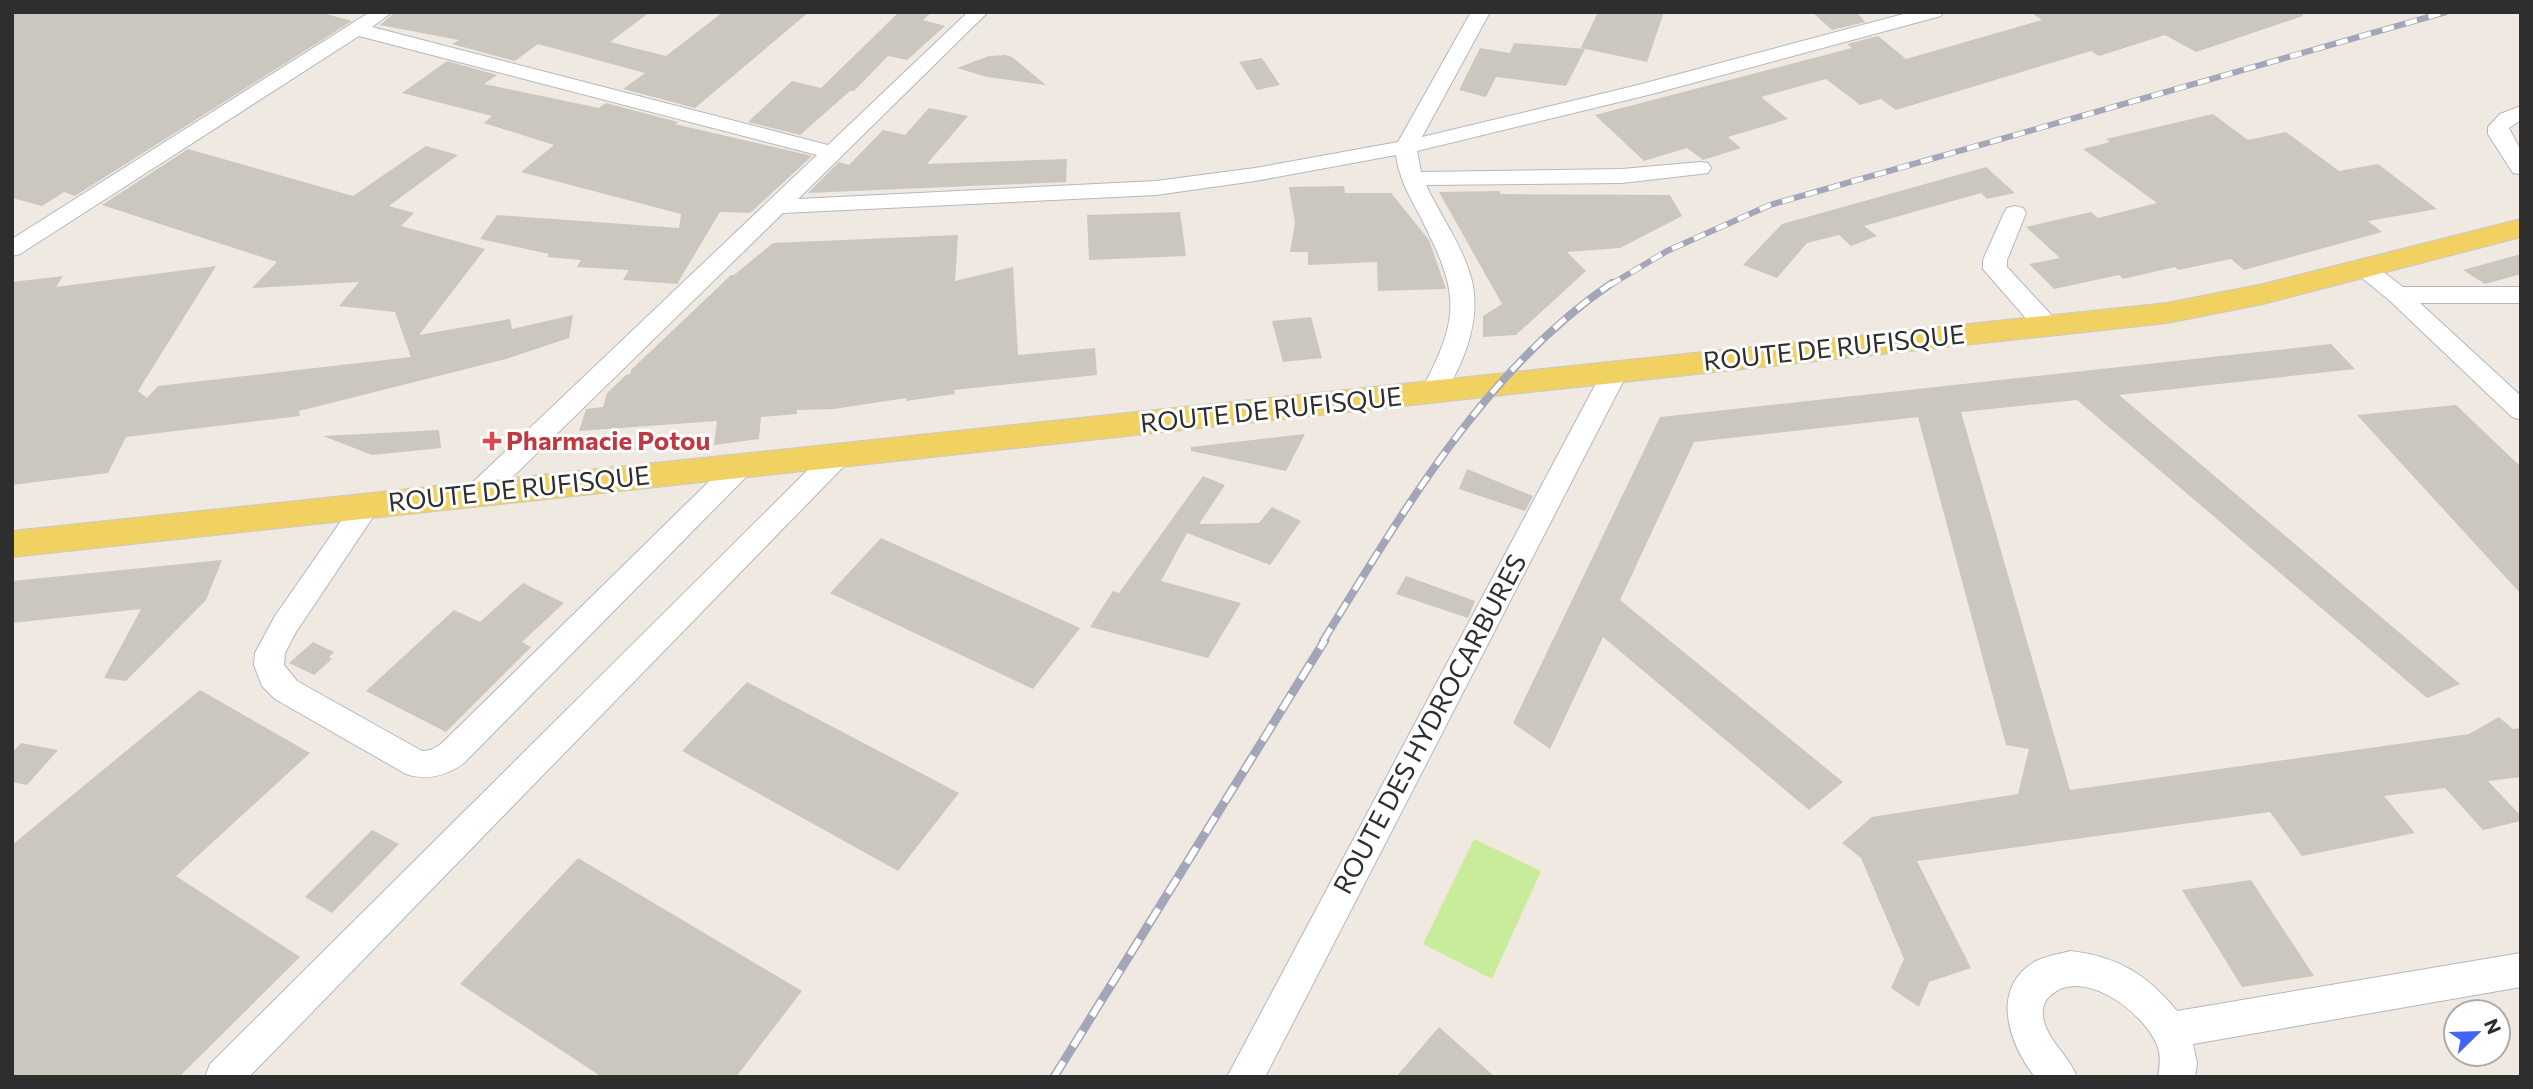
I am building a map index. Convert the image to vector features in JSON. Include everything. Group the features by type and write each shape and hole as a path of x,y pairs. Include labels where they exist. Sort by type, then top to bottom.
{"main road":[{"name":"ROUTE DE RUFISQUE","path":"12,544 2167,313 2263,294 2521,228"}],"street":[{"path":"12,249 383,12"},
{"path":"480,492 979,12"},
{"path":"1434,391 1459,331 1462,289 1451,256 1411,179 1406,163 1406,146 1480,12"},
{"path":"776,207 1156,188 1215,181 1478,131 1934,12"},
{"path":"356,29 833,153"},
{"path":"2521,112 2507,117 2498,127 2498,134 2521,168"},
{"path":"1411,179 1610,176 1700,168"},
{"path":"2015,213 1995,260 1995,269 2046,325"},
{"path":"2365,269 2397,295 2521,411"},
{"path":"2397,295 2521,295"},
{"name":"ROUTE DES HYDROCARBURES","path":"1245,1077 1615,372"},
{"path":"223,1077 837,457"},
{"path":"367,505 285,624 270,653 269,665 273,677 286,690 417,764 426,765 452,754 741,466"},
{"path":"2059,1077 2042,1060 2029,1035 2025,1018 2027,996 2035,982 2052,970 2077,966 2102,971 2118,978 2151,1004 2170,1030 2178,1055 2176,1077"},
{"path":"2170,1030 2521,970"}],"green space":[{"path":"1474,839 1541,871 1492,979 1423,944"}],"building":[{"path":"12,12 319,12 352,21 75,196 64,192 42,206 12,198"},
{"path":"395,12 650,12 610,42 666,56 723,12 809,12 695,108 623,89 645,73 538,44 515,61 452,44 459,40 380,25"},
{"path":"899,12 932,12 923,20 945,26 907,60 888,56 854,91 850,91 800,135 748,122 792,81 821,88"},
{"path":"1598,12 1664,12 1647,62 1581,48"},
{"path":"1812,12 1857,12 1865,22 1832,30"},
{"path":"2030,12 2302,12 2303,16 2196,52 2165,35 2099,56 2091,51 1896,110 1881,99 1860,105 1826,79 1761,97 1788,119 1728,137 1741,148 1703,160 1687,148 1644,161 1595,115 1852,48 1847,44 1878,36 1906,59 2042,20"},
{"path":"1514,43 1585,49 1566,86 1496,77 1486,97 1459,90 1480,48 1510,53"},
{"path":"989,56 1012,57 1046,85 987,77 957,68"},
{"path":"1262,58 1280,85 1257,90 1239,62"},
{"path":"447,61 497,75 484,84 599,108 606,103 678,122 675,124 812,156 750,213 720,212 677,284 623,280 629,270 577,267 581,260 547,257 549,254 480,239 497,215 679,228 681,214 521,172 554,145 484,123 492,116 402,93"},
{"path":"929,108 968,116 927,164 1067,159 1066,182 808,193 839,162 849,165 883,130 905,135"},
{"path":"2213,114 2248,140 2286,132 2339,171 2378,164 2437,209 2368,221 2382,232 2244,270 2231,259 2178,270 2175,267 2123,279 2119,275 2054,289 2029,264 2060,258 2026,227 2091,212 2098,218 2157,203 2083,149 2110,142 2106,139"},
{"path":"426,146 458,155 389,206 414,213 401,226 485,249 419,335 510,319 512,329 573,315 569,338 506,359 299,411 300,416 126,437 108,473 12,485 12,282 63,276 56,287 216,266 138,391 147,398 158,386 411,357 395,312 339,306 359,282 252,288 277,262 102,205 188,149 353,196"},
{"path":"1986,167 2015,193 1987,199 1981,193 1864,226 1877,236 1851,246 1839,235 1807,243 1777,278 1743,265 1782,224"},
{"path":"1344,186 1345,193 1391,193 1429,240 1446,289 1378,291 1377,262 1308,265 1308,252 1290,252 1295,223 1289,187"},
{"path":"1499,191 1501,194 1670,195 1682,216 1620,248 1567,252 1586,271 1516,335 1483,337 1483,316 1502,304 1439,192"},
{"path":"1180,212 1186,256 1089,260 1087,215"},
{"path":"958,235 955,281 1013,267 1018,355 1095,348 1097,375 954,390 955,394 906,401 906,398 834,409 797,410 797,414 761,417 759,439 714,445 717,421 579,431 586,409 603,407 607,393 731,275 773,243"},
{"path":"2521,254 2521,274 2485,284 2463,270"},
{"path":"1311,317 1322,358 1283,362 1272,321"},
{"path":"2331,344 2355,369 2119,395 2460,684 2427,698 2077,400 1961,412 2070,790 2469,734 2499,717 2513,729 2521,728 2521,777 2488,781 2521,816 2521,821 2483,830 2445,788 2384,796 2415,833 2302,856 2270,812 1917,861 1971,968 1929,982 1919,1007 1891,988 1904,959 1861,858 1842,843 1872,817 2018,794 2029,749 2006,745 1918,417 1694,442 1620,600 1843,782 1809,810 1603,637 1550,749 1513,723 1660,417"},
{"path":"2456,405 2521,467 2521,594 2357,415"},
{"path":"439,430 441,448 372,455 323,436"},
{"path":"1305,434 1286,471 1191,451 1191,447"},
{"path":"1467,469 1533,496 1525,511 1459,489"},
{"path":"1203,476 1225,485 1199,524 1259,523 1272,507 1301,521 1270,565 1187,533 1161,581 1241,603 1208,658 1090,627 1113,591 1119,593"},
{"path":"881,538 1080,628 1033,689 830,593"},
{"path":"222,560 206,600 126,681 104,678 141,609 12,623 12,581"},
{"path":"1406,576 1475,601 1468,618 1396,594"},
{"path":"523,583 564,603 522,642 531,647 446,732 366,691 454,610 480,622"},
{"path":"313,642 334,652 329,657 332,659 314,675 289,663"},
{"path":"747,682 959,793 898,871 682,751"},
{"path":"200,690 310,753 176,876 300,957 179,1077 12,1077 12,845"},
{"path":"21,743 58,750 27,785 12,782 12,753"},
{"path":"372,830 399,844 332,913 305,897"},
{"path":"578,858 802,991 736,1077 602,1077 460,984"},
{"path":"2251,880 2314,976 2242,987 2182,890"},
{"path":"1439,1027 1495,1077 1396,1077"}],"railway":[{"path":"1610,285 1667,251 1770,205 2446,12"},
{"path":"1323,641 1416,494 1485,400 1566,318 1612,283"},
{"path":"1054,1077 1325,640"}],"place":[{"name":"Pharmacie Potou","path":"492,441"}]}
